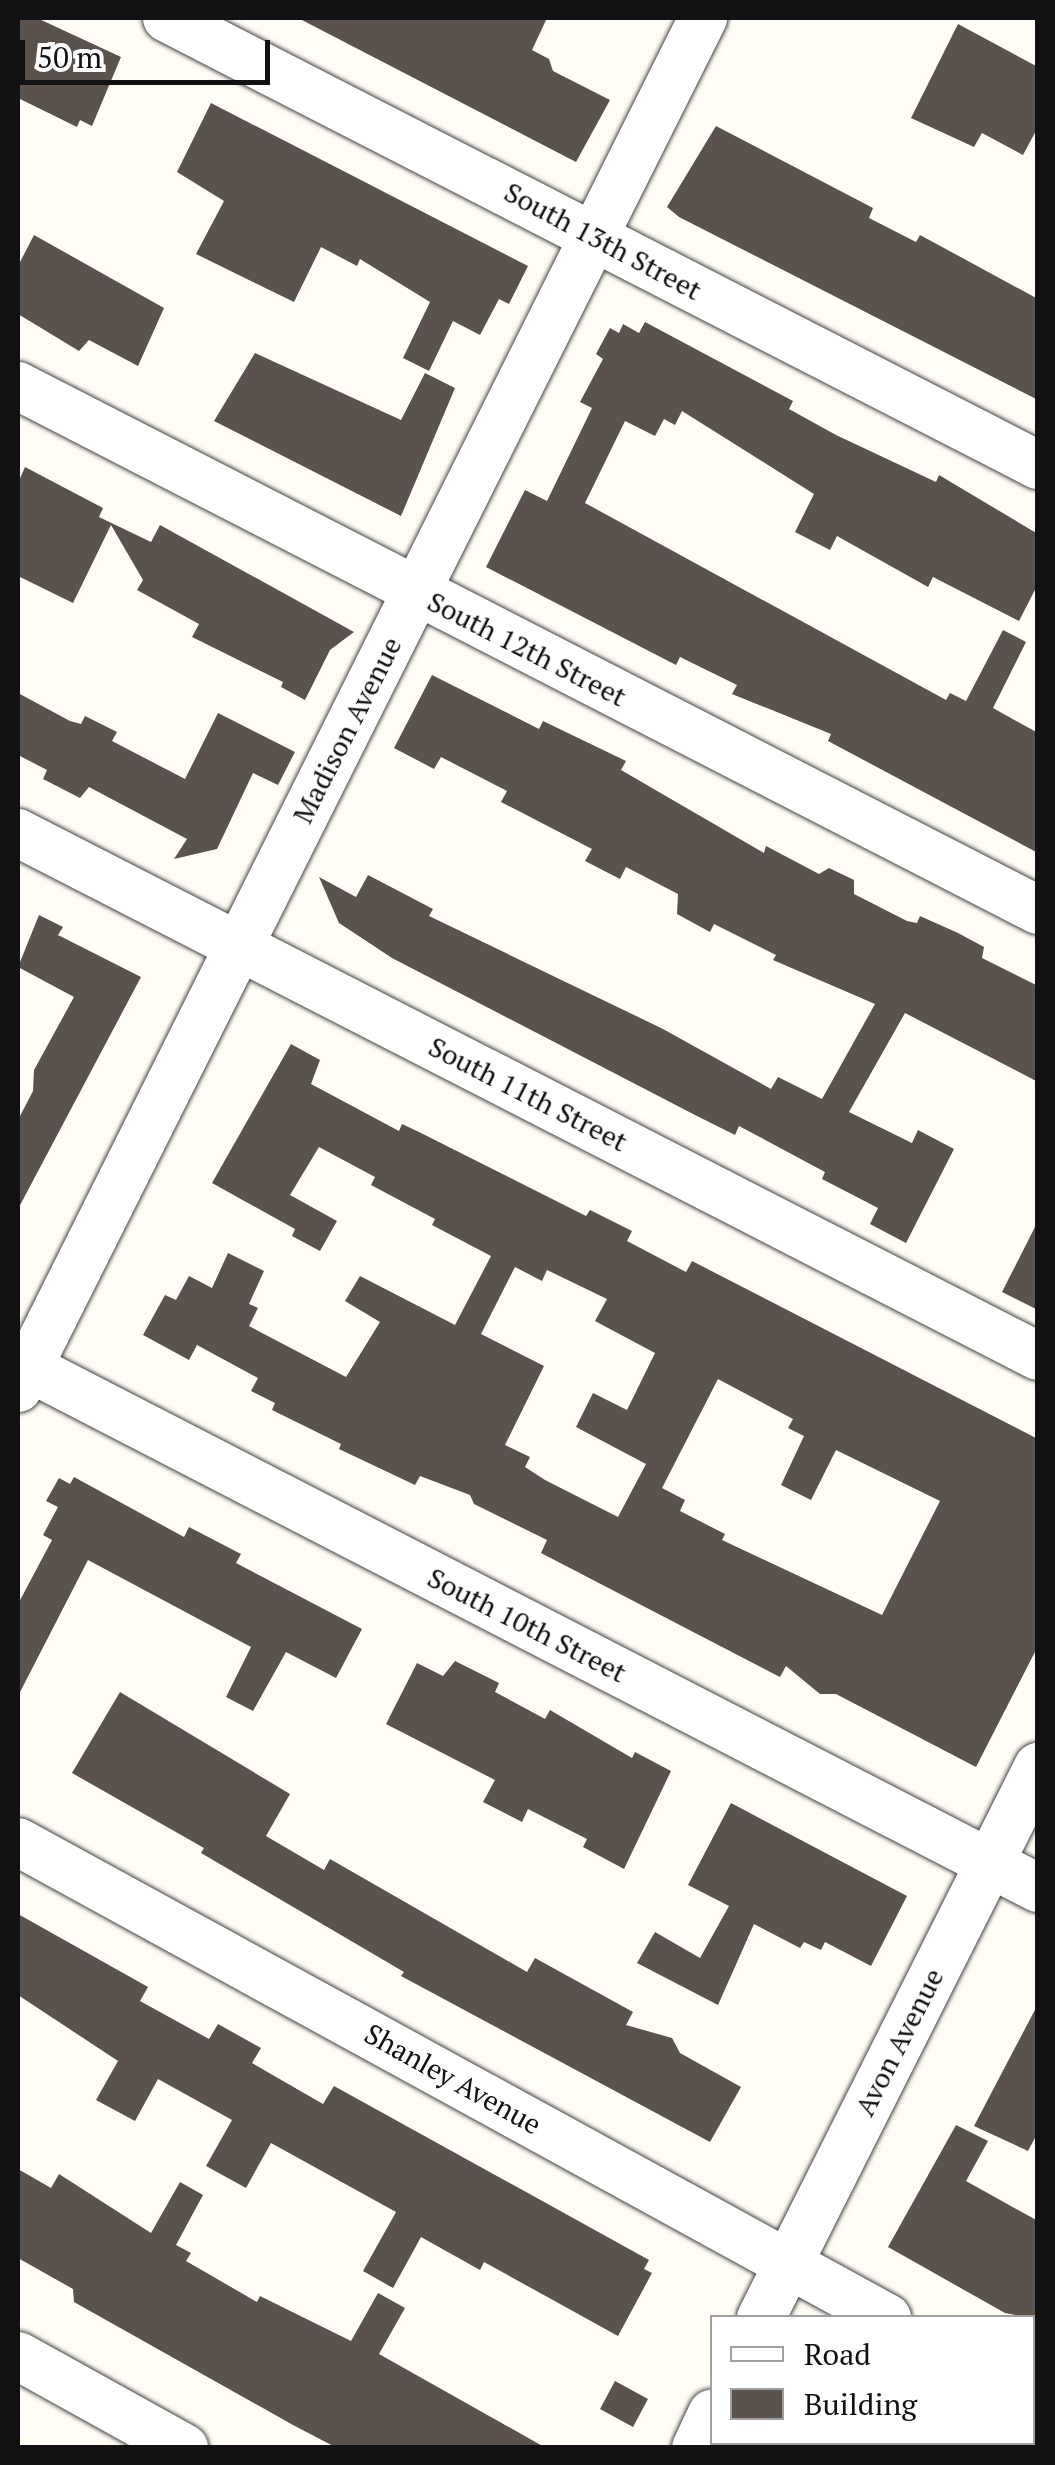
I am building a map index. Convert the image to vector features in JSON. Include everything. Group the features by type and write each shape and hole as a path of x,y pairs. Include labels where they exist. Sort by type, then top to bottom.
{"street":[{"name":"South 13th Street","path":"168,18 1038,465"},
{"name":"Madison Avenue","path":"21,1372 240,946 703,18"},
{"name":"South 12th Street","path":"18,386 1038,910"},
{"name":"South 11th Street","path":"18,833 1038,1356"},
{"name":"South 10th Street","path":"21,1372 1038,1888"},
{"name":"Avon Avenue","path":"762,2315 1038,1767"},
{"name":"Shanley Avenue","path":"18,1842 883,2315"},
{"path":"18,2356 184,2448"},
{"path":"696,2448 710,2418"}],"building":[{"path":"18,18 37,18 121,57 92,126 80,120 77,127 18,98"},
{"path":"298,18 547,18 532,50 549,59 553,71 610,100 576,162"},
{"path":"958,24 1038,67 1038,127 1023,155 982,133 974,147 911,118"},
{"path":"211,103 528,266 509,304 499,299 480,335 453,321 429,371 403,358 430,302 360,259 357,266 321,247 294,302 196,254 224,201 177,172"},
{"path":"716,126 873,208 869,218 916,242 920,235 1038,299 1038,400 679,217 667,207"},
{"path":"34,235 164,308 138,366 89,340 79,351 18,314 18,266"},
{"path":"645,322 793,401 789,409 836,435 936,482 939,475 1038,534 1038,584 1019,621 933,577 928,587 837,536 830,550 795,532 814,494 682,411 675,425 664,419 655,436 625,421 585,503 946,700 950,693 966,701 1003,630 1026,642 993,708 1038,733 1038,853 828,741 831,734 732,694 737,685 680,657 676,665 486,567 525,490 547,501 592,408 580,402 603,359 596,354 610,328 619,333 623,324 639,333"},
{"path":"255,353 401,420 425,373 455,388 401,516 214,421"},
{"path":"25,467 103,508 99,517 151,542 160,525 354,632 330,650 305,700 281,687 283,682 192,637 199,624 137,590 143,580 111,525 73,603 18,576 18,483"},
{"path":"432,675 539,729 543,721 626,761 621,770 764,853 766,846 819,874 829,868 854,880 854,894 907,921 917,923 920,916 958,933 984,947 982,958 1038,986 1038,1082 905,1013 849,1112 912,1143 918,1130 954,1149 906,1243 870,1224 878,1208 822,1179 825,1172 739,1126 735,1135 695,1115 392,958 339,923 319,877 356,897 368,875 433,909 429,916 663,1029 771,1089 778,1077 822,1099 875,1004 773,960 776,955 714,924 710,932 677,914 678,894 626,867 620,879 585,861 592,849 501,802 507,791 441,757 434,769 394,748"},
{"path":"18,693 70,721 81,724 85,716 117,732 112,741 185,779 218,713 295,752 278,785 253,773 217,849 174,859 187,839 89,787 80,798 43,779 47,770 18,755"},
{"path":"39,915 63,927 58,935 141,977 18,1209 18,1120 33,1091 34,1070 74,997 18,967"},
{"path":"291,1044 320,1060 311,1084 399,1131 402,1124 586,1216 590,1210 632,1231 627,1241 686,1272 692,1261 1038,1439 1038,1646 976,1767 836,1694 820,1694 786,1666 780,1677 541,1553 547,1540 474,1504 470,1495 420,1476 415,1485 339,1449 341,1444 272,1410 275,1403 251,1391 258,1378 197,1345 189,1360 143,1335 165,1295 176,1300 189,1276 212,1288 228,1253 264,1271 249,1304 258,1308 249,1326 346,1377 380,1322 345,1301 360,1276 455,1325 491,1256 432,1225 435,1219 371,1185 375,1177 319,1147 290,1195 337,1221 320,1251 292,1236 295,1229 212,1183","holes":["515,1267 542,1281 547,1270 607,1299 595,1321 655,1353 627,1410 593,1393 576,1427 646,1464 618,1517 545,1480 525,1467 530,1457 505,1445 544,1366 481,1334","718,1379 793,1419 788,1428 804,1436 781,1485 811,1500 836,1450 940,1501 882,1615 722,1540 725,1534 680,1511 685,1500 662,1488"]},
{"path":"1038,1221 1038,1310 1002,1292"},
{"path":"74,1477 184,1537 189,1527 241,1554 236,1563 362,1629 336,1678 286,1652 253,1711 226,1697 251,1647 88,1560 18,1696 18,1604 52,1540 43,1535 58,1507 46,1501 59,1478 70,1484"},
{"path":"455,1661 499,1683 495,1692 545,1719 550,1710 632,1758 635,1752 671,1771 624,1869 583,1847 587,1839 528,1809 522,1822 483,1802 495,1780 386,1724 417,1663 443,1676"},
{"path":"120,1692 290,1794 266,1836 324,1870 330,1859 527,1972 535,1958 633,2012 626,2025 672,2038 680,2053 741,2087 710,2142 401,1976 404,1972 201,1853 204,1848 72,1773"},
{"path":"731,1803 907,1896 871,1966 825,1942 821,1950 804,1942 800,1948 754,1924 718,2005 637,1963 655,1932 700,1958 729,1906 688,1885"},
{"path":"18,1914 148,1987 140,2001 209,2039 218,2024 261,2048 252,2063 323,2104 334,2086 649,2260 644,2269 652,2273 618,2336 484,2262 480,2270 421,2237 393,2288 363,2271 396,2212 271,2143 246,2188 206,2166 232,2120 158,2079 135,2121 96,2100 118,2061 18,1995"},
{"path":"1038,2004 1038,2132 1028,2151 974,2126"},
{"path":"956,2125 988,2141 966,2181 1038,2221 1038,2327 1035,2315 1005,2313 888,2247"},
{"path":"18,2169 51,2188 59,2174 151,2233 180,2182 203,2195 176,2245 191,2253 186,2261 257,2302 260,2296 351,2341 378,2293 405,2308 379,2354 546,2448 337,2448 293,2425 74,2302 73,2289 18,2258"},
{"path":"615,2381 648,2399 633,2427 600,2409"}]}
